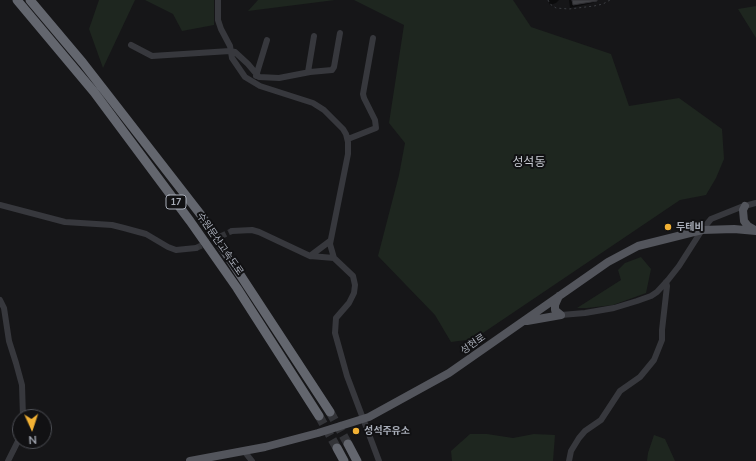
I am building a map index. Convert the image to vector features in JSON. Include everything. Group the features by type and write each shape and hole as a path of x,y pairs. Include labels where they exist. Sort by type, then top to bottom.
{"highway":[{"name":"수원문산고속도로","path":"17,0 94,92 190,221 237,288 319,416"},
{"name":"수원문산고속도로","path":"30,0 83,63 201,214 330,412"},
{"path":"348,444 357,461"},
{"path":"337,448 344,461"}],"main road":[{"path":"745,206 743,210 744,221 748,226 756,231"},
{"name":"성현로","path":"190,461 244,451 318,433 369,417 449,373 608,262 638,246 702,230 734,229 756,231"},
{"path":"560,295 555,308 556,312 561,315"},
{"path":"522,322 561,315"}],"street":[{"path":"218,0 218,20 221,29 230,46 232,58 245,77 254,84 313,103 324,110 343,128 348,139 348,154 330,242 330,249 334,258 353,276 355,285 354,293 349,303 336,318 335,333 347,376 379,461"},
{"path":"130,45 152,56 230,51 235,52 259,77 275,78 308,72 332,70 334,67 340,33"},
{"path":"308,72 314,36"},
{"path":"348,139 376,128 375,120 363,94 373,38"},
{"path":"254,84 267,40"},
{"path":"561,315 592,312 637,301 657,292 679,266 702,230 711,219 756,203"},
{"path":"0,205 65,222 112,225 124,228 146,234 176,250 196,248"},
{"path":"232,231 252,230 301,253 310,256 334,258"},
{"path":"310,256 330,242"},
{"path":"569,461 571,451 579,438 602,420 620,391 640,377 654,360 662,340 667,286 666,282"},
{"path":"0,300 4,308 9,341 22,385 23,409"},
{"path":"8,461 14,449"},
{"path":"244,451 252,461"}],"path":[{"path":"548,0 550,4 556,8 569,9 594,6 603,4 610,0"}],"shaded area":[{"path":"99,0 135,0 103,68 89,29"},
{"path":"145,0 214,0 214,25 182,31 173,14"},
{"path":"258,0 335,0 248,11"},
{"path":"354,0 513,0 531,27 611,54 629,106 679,98 722,129 724,159 716,178 706,195 680,200 474,339 451,342 435,315 378,256 399,175 405,143 389,123 404,25"},
{"path":"756,6 756,38 738,9"},
{"path":"641,257 651,269 646,293 613,305 577,308 621,280 618,270 625,263"},
{"path":"470,434 487,434 513,438 534,434 555,435 553,461 452,461 451,451"},
{"path":"654,435 665,439 675,461 647,461"}],"building":[{"path":"572,0 597,0 597,1 573,5"}],"tunnel":[{"path":"196,248 232,231"},
{"path":"330,412 348,444"},
{"path":"319,416 337,448"}],"place":[{"name":"두테비","path":"668,227"},
{"name":"성석주유소","path":"356,431"}],"district":[{"name":"성석동","path":"529,162"}]}
